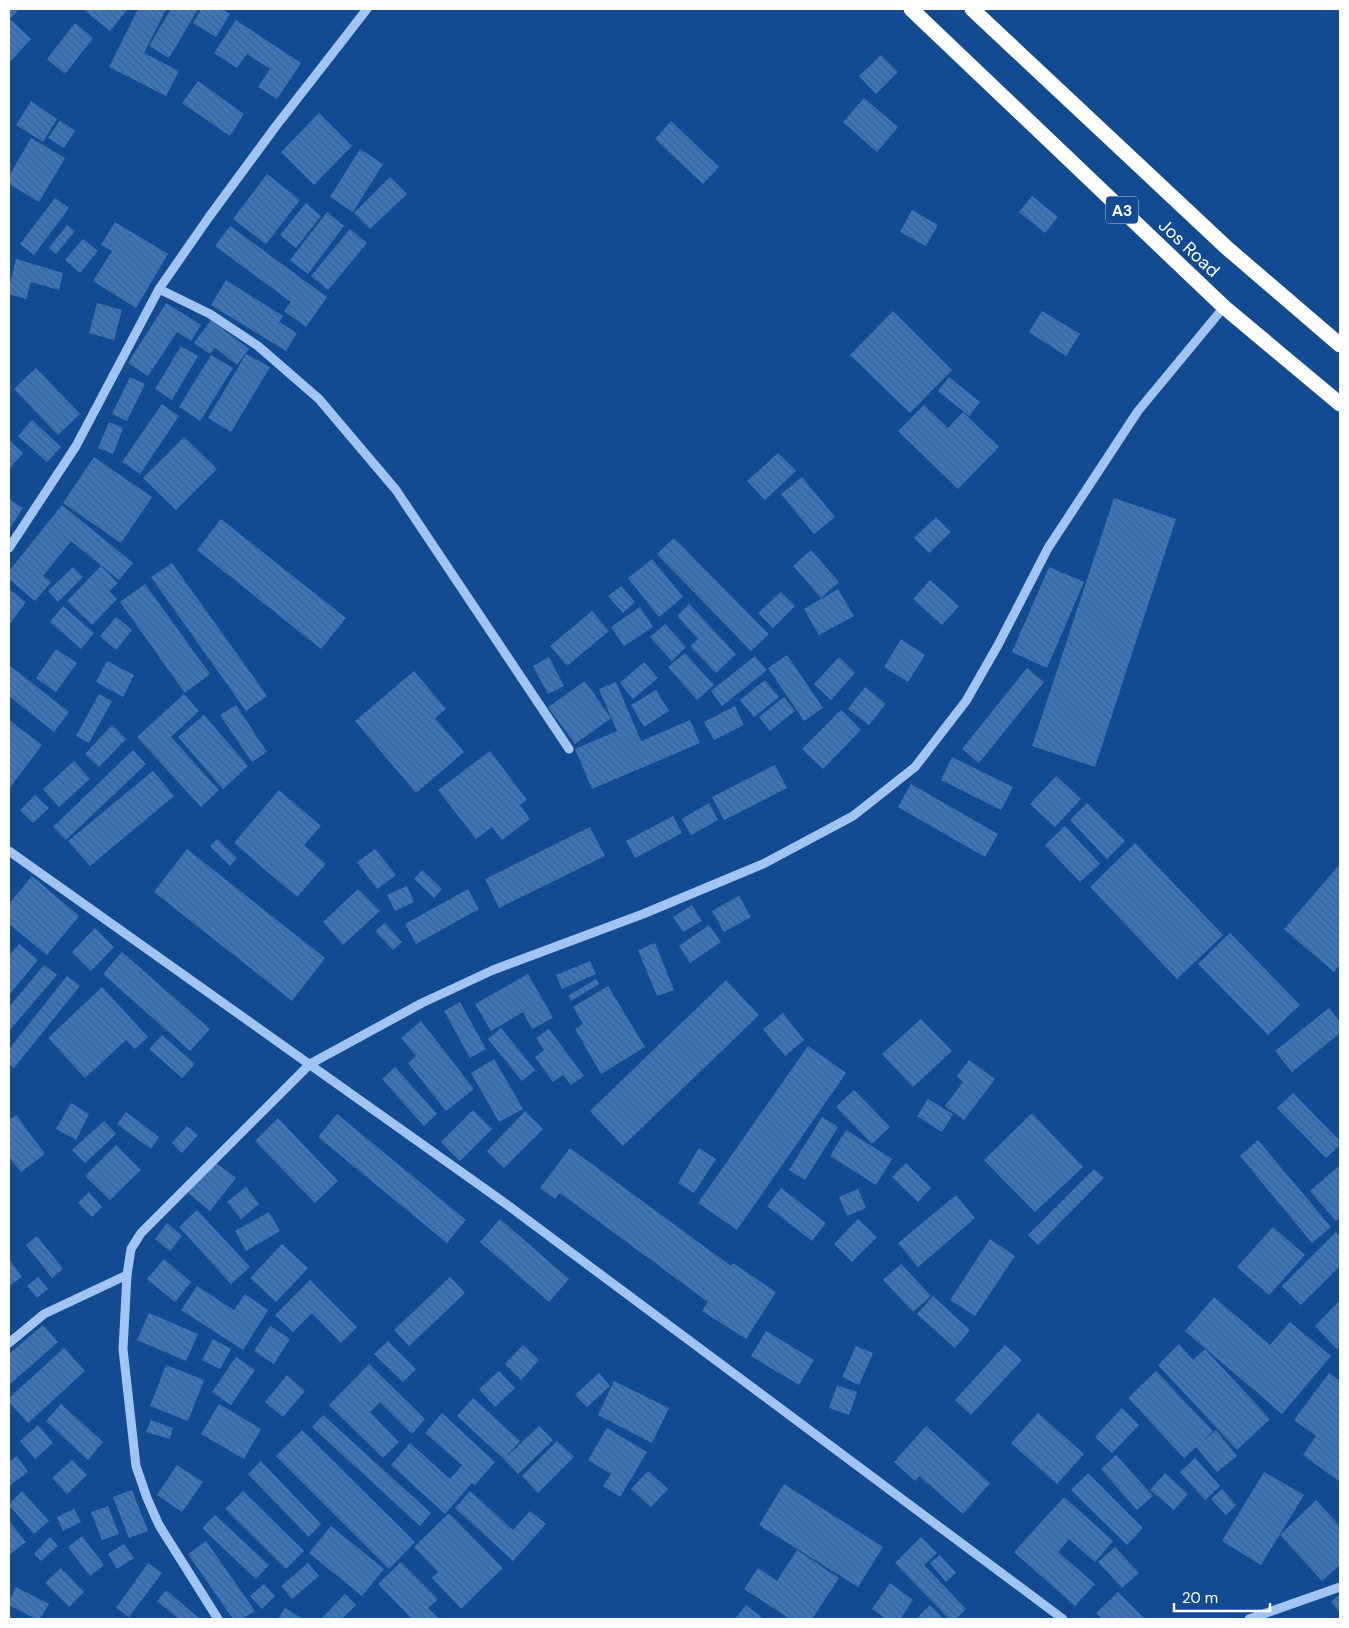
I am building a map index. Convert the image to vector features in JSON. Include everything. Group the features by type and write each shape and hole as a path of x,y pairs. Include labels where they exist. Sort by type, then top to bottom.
{"highway":[{"name":"Jos Road","path":"911,9 1224,307 1340,404"},
{"name":"Jos Road","path":"972,9 1227,248 1340,345"}],"street":[{"path":"9,548 76,446 159,288 276,126 367,9"},
{"path":"159,288 210,314 258,346 319,399 396,490 569,749"},
{"path":"218,1619 160,1525 147,1498 136,1466 123,1349 127,1275 132,1249 141,1233 310,1064 422,1003 493,970 643,914 763,864 853,816 915,767 966,701 998,645 1048,548 1138,411 1224,307"},
{"path":"9,851 510,1207 1063,1619"},
{"path":"9,1343 44,1314 127,1275"},
{"path":"1249,1619 1340,1587"}],"building":[{"path":"9,9 19,9 10,19 31,39 11,61 9,58"},
{"path":"83,9 125,9 127,10 110,31"},
{"path":"138,9 166,9 144,53 179,71 166,96 109,67"},
{"path":"171,9 198,9 169,58 149,46"},
{"path":"201,9 222,9 230,14 216,37 193,23"},
{"path":"236,20 301,63 277,99 258,87 270,69 247,54 237,68 214,53"},
{"path":"75,23 93,38 65,74 47,59"},
{"path":"881,55 898,72 876,94 859,76"},
{"path":"198,81 244,114 230,136 182,103"},
{"path":"864,98 898,127 877,152 843,122"},
{"path":"31,101 57,119 43,142 16,125"},
{"path":"319,113 352,146 314,185 281,152"},
{"path":"60,120 75,131 64,148 48,138"},
{"path":"671,121 719,167 703,184 655,139"},
{"path":"31,138 65,158 39,202 9,184 9,176"},
{"path":"360,149 383,164 353,212 330,197"},
{"path":"267,174 300,200 266,244 233,219"},
{"path":"390,177 407,194 370,229 354,213"},
{"path":"1032,196 1058,217 1045,233 1019,212"},
{"path":"55,198 69,208 34,255 20,244"},
{"path":"306,203 321,216 296,248 280,235"},
{"path":"912,210 938,225 926,246 900,232"},
{"path":"327,212 344,226 308,274 290,260"},
{"path":"115,222 168,254 136,308 93,281 112,251 101,245"},
{"path":"67,225 75,231 56,254 49,248"},
{"path":"230,226 327,297 306,327 284,311 291,302 215,246"},
{"path":"350,229 367,243 328,290 311,276"},
{"path":"83,239 98,251 80,273 65,260"},
{"path":"16,259 63,273 59,290 31,282 26,299 9,294"},
{"path":"226,280 283,316 279,322 297,333 286,351 211,305"},
{"path":"97,303 122,310 114,340 89,333"},
{"path":"166,303 201,325 191,341 177,332 148,376 128,363"},
{"path":"893,311 952,370 910,413 850,355"},
{"path":"1042,311 1080,334 1066,356 1029,332"},
{"path":"211,320 249,349 237,365 215,348 210,354 194,343"},
{"path":"181,346 198,356 172,400 155,389"},
{"path":"246,354 270,367 231,432 208,418"},
{"path":"211,355 233,368 200,421 179,407"},
{"path":"36,368 80,414 58,435 14,389"},
{"path":"130,377 145,384 127,421 112,414"},
{"path":"949,377 980,402 969,416 938,391"},
{"path":"162,404 179,416 140,474 122,462"},
{"path":"924,405 948,428 963,412 999,447 958,489 898,431"},
{"path":"32,420 61,447 47,462 18,436"},
{"path":"109,422 123,428 113,454 98,448"},
{"path":"184,437 217,469 176,510 143,478"},
{"path":"9,440 23,453 9,469"},
{"path":"778,453 796,471 765,500 747,481"},
{"path":"94,457 152,497 121,543 63,503"},
{"path":"802,477 835,517 814,534 781,494"},
{"path":"1114,498 1176,519 1095,767 1032,746"},
{"path":"9,499 23,508 9,530"},
{"path":"62,505 133,563 119,580 71,541 43,576 51,582 35,601 9,579 9,571"},
{"path":"936,517 951,532 929,553 914,538"},
{"path":"221,519 346,618 321,649 197,550"},
{"path":"674,538 769,634 751,651 657,554"},
{"path":"811,550 839,582 821,598 793,566"},
{"path":"652,559 683,597 659,617 628,578"},
{"path":"172,563 267,696 246,711 151,577"},
{"path":"101,566 118,583 109,591 117,599 92,625 67,601"},
{"path":"73,567 83,577 58,602 48,591"},
{"path":"1049,567 1084,582 1047,668 1012,652"},
{"path":"930,580 959,606 942,625 913,599"},
{"path":"145,584 210,674 185,693 120,602"},
{"path":"621,586 635,602 623,613 608,596"},
{"path":"9,589 26,602 9,625"},
{"path":"838,589 854,616 819,635 804,609"},
{"path":"781,592 795,606 773,628 758,613"},
{"path":"689,604 736,654 716,673 690,646 698,639 677,616"},
{"path":"63,606 94,633 81,649 50,622"},
{"path":"640,607 653,627 624,646 611,627"},
{"path":"592,611 609,631 567,666 550,646"},
{"path":"116,617 132,630 116,650 100,636"},
{"path":"665,624 686,647 672,661 650,637"},
{"path":"901,639 925,655 908,682 884,667"},
{"path":"56,649 77,663 56,692 36,678"},
{"path":"685,653 714,685 697,700 668,667"},
{"path":"787,655 823,708 804,721 768,668"},
{"path":"755,656 767,670 722,706 711,691"},
{"path":"549,657 564,686 548,694 533,666"},
{"path":"839,657 855,673 831,700 814,684"},
{"path":"107,661 134,675 123,697 96,682"},
{"path":"644,662 658,678 633,699 620,683"},
{"path":"9,665 69,712 54,732 9,696"},
{"path":"1027,668 1044,682 979,763 962,749"},
{"path":"414,671 446,709 435,718 464,752 416,793 355,721"},
{"path":"765,680 779,697 754,717 740,700"},
{"path":"585,681 611,718 575,744 548,707"},
{"path":"616,682 641,741 690,720 700,743 592,789 575,749 617,731 599,689"},
{"path":"865,687 886,704 869,725 848,709"},
{"path":"656,690 669,711 644,727 631,705"},
{"path":"99,694 112,701 89,743 76,736"},
{"path":"184,694 199,711 171,737 219,790 201,807 137,737"},
{"path":"784,697 795,711 770,731 759,717"},
{"path":"236,705 267,752 252,762 220,715"},
{"path":"735,706 744,725 714,740 704,722"},
{"path":"841,710 861,730 823,769 802,749"},
{"path":"204,715 248,766 223,789 178,737"},
{"path":"9,720 42,745 9,789"},
{"path":"112,725 126,739 99,767 85,754"},
{"path":"133,750 146,764 66,840 53,827"},
{"path":"490,751 527,800 520,805 530,819 502,840 492,827 476,839 438,790"},
{"path":"952,757 1013,787 1001,810 941,780"},
{"path":"74,761 90,779 59,807 43,789"},
{"path":"775,765 787,788 724,820 712,797"},
{"path":"153,771 174,796 90,866 68,841"},
{"path":"1056,776 1081,799 1055,827 1030,804"},
{"path":"911,784 998,834 985,857 898,807"},
{"path":"279,790 321,826 304,845 326,864 297,897 234,843"},
{"path":"35,795 49,808 33,823 20,810"},
{"path":"709,803 718,820 691,835 682,819"},
{"path":"1087,803 1125,841 1107,859 1070,820"},
{"path":"673,816 682,833 635,858 626,841"},
{"path":"1065,826 1100,864 1080,882 1045,845"},
{"path":"590,827 605,856 499,908 485,879"},
{"path":"217,839 237,858 230,866 210,846"},
{"path":"1135,843 1223,935 1177,979 1090,887"},
{"path":"187,849 325,958 292,1001 154,892"},
{"path":"375,849 396,875 377,889 357,862"},
{"path":"1340,864 1340,964 1334,972 1284,929"},
{"path":"422,870 442,889 434,898 414,879"},
{"path":"32,876 79,916 47,955 9,924 9,904"},
{"path":"407,886 414,902 395,911 387,895"},
{"path":"358,889 380,911 343,945 323,922"},
{"path":"468,889 479,909 416,944 405,924"},
{"path":"739,896 751,917 724,932 712,911"},
{"path":"692,905 702,921 683,932 673,917"},
{"path":"385,923 402,942 393,950 375,931"},
{"path":"709,925 721,942 690,963 679,946"},
{"path":"95,928 114,947 91,971 72,952"},
{"path":"1230,933 1300,1005 1268,1035 1198,964"},
{"path":"655,943 674,990 657,996 638,950"},
{"path":"19,944 38,960 9,995 9,956"},
{"path":"122,952 210,1029 190,1051 103,974"},
{"path":"590,961 596,974 562,989 556,975"},
{"path":"44,965 57,975 9,1031 9,1007"},
{"path":"528,974 553,1018 532,1029 523,1012 491,1031 475,1004"},
{"path":"67,976 80,986 14,1068 9,1064 9,1049"},
{"path":"596,979 599,984 571,1001 568,996"},
{"path":"726,980 759,1015 623,1146 590,1111"},
{"path":"608,986 645,1047 601,1074 575,1029 583,1024 573,1007"},
{"path":"102,987 148,1037 135,1049 126,1040 85,1078 48,1038"},
{"path":"460,1002 486,1049 470,1058 444,1011"},
{"path":"1329,1008 1340,1022 1340,1033 1292,1072 1275,1051"},
{"path":"783,1013 804,1040 785,1056 763,1029"},
{"path":"921,1019 952,1051 913,1087 882,1054"},
{"path":"421,1021 474,1089 446,1111 408,1063 416,1056 401,1038"},
{"path":"501,1028 535,1070 522,1081 488,1039"},
{"path":"549,1029 584,1076 571,1085 563,1075 553,1082 535,1057 544,1050 536,1038"},
{"path":"162,1035 195,1064 182,1078 149,1049"},
{"path":"808,1046 846,1073 737,1230 698,1203"},
{"path":"494,1059 523,1109 499,1122 471,1073"},
{"path":"969,1060 995,1079 964,1120 945,1106 963,1082 957,1076"},
{"path":"395,1067 437,1114 424,1126 382,1079"},
{"path":"854,1090 890,1127 872,1144 836,1107"},
{"path":"1293,1093 1340,1141 1340,1145 1326,1158 1277,1108"},
{"path":"928,1099 953,1114 942,1132 917,1116"},
{"path":"71,1103 89,1114 76,1140 56,1129"},
{"path":"473,1110 492,1129 460,1161 441,1142"},
{"path":"525,1111 543,1129 504,1168 487,1151"},
{"path":"126,1112 159,1137 151,1149 117,1124"},
{"path":"1032,1113 1083,1167 1035,1212 984,1160"},
{"path":"337,1114 466,1220 447,1243 318,1137"},
{"path":"16,1115 45,1154 21,1172 9,1157 9,1120"},
{"path":"822,1117 838,1127 805,1180 789,1170"},
{"path":"278,1118 338,1181 315,1203 255,1141"},
{"path":"104,1121 116,1134 85,1163 72,1150"},
{"path":"187,1126 198,1135 182,1153 172,1143"},
{"path":"846,1130 892,1159 876,1185 830,1156"},
{"path":"1258,1140 1331,1227 1312,1243 1240,1156"},
{"path":"116,1145 141,1170 110,1200 85,1176"},
{"path":"570,1148 731,1266 733,1263 776,1292 746,1339 702,1311 708,1302 560,1193 555,1199 540,1188"},
{"path":"699,1148 716,1159 694,1193 678,1183"},
{"path":"214,1161 236,1178 210,1211 188,1193"},
{"path":"906,1163 931,1188 918,1202 892,1177"},
{"path":"1340,1165 1340,1217 1336,1221 1310,1191"},
{"path":"1094,1169 1104,1178 1038,1245 1028,1235"},
{"path":"246,1187 259,1204 241,1219 227,1202"},
{"path":"781,1188 826,1223 812,1241 767,1206"},
{"path":"858,1189 866,1208 847,1216 839,1197"},
{"path":"89,1192 102,1207 92,1217 78,1203"},
{"path":"956,1195 975,1218 918,1267 898,1243"},
{"path":"197,1210 250,1267 231,1284 179,1227"},
{"path":"269,1212 280,1231 246,1251 235,1231"},
{"path":"500,1219 569,1279 549,1302 480,1242"},
{"path":"858,1219 877,1237 852,1262 834,1244"},
{"path":"167,1223 182,1236 170,1251 155,1239"},
{"path":"1273,1227 1305,1255 1269,1295 1237,1267"},
{"path":"1336,1232 1340,1236 1340,1266 1301,1305 1282,1286"},
{"path":"37,1236 63,1269 52,1278 26,1245"},
{"path":"990,1239 1015,1256 975,1316 950,1300"},
{"path":"282,1244 308,1268 276,1302 250,1278"},
{"path":"9,1259 22,1277 9,1286"},
{"path":"164,1259 191,1282 175,1302 147,1279"},
{"path":"901,1264 931,1296 913,1312 883,1280"},
{"path":"38,1277 48,1289 37,1298 27,1286"},
{"path":"450,1277 465,1293 409,1346 394,1330"},
{"path":"310,1280 357,1327 341,1343 312,1313 293,1332 275,1315"},
{"path":"197,1286 234,1310 245,1294 268,1310 243,1350 181,1310"},
{"path":"933,1296 970,1330 955,1348 917,1314"},
{"path":"1214,1297 1270,1345 1290,1322 1331,1356 1282,1414 1185,1331"},
{"path":"1340,1300 1340,1346 1337,1349 1315,1326"},
{"path":"149,1313 198,1334 186,1361 137,1340"},
{"path":"43,1325 58,1342 9,1385 9,1354"},
{"path":"270,1326 290,1339 274,1364 254,1351"},
{"path":"766,1331 814,1360 799,1385 751,1356"},
{"path":"213,1339 231,1349 220,1369 202,1360"},
{"path":"388,1341 416,1369 403,1382 374,1354"},
{"path":"1179,1344 1193,1360 1205,1349 1270,1419 1237,1450 1158,1365"},
{"path":"523,1345 539,1360 521,1380 505,1364"},
{"path":"1005,1345 1022,1360 971,1415 955,1400"},
{"path":"856,1346 873,1353 859,1385 842,1377"},
{"path":"64,1348 85,1371 28,1423 9,1402 9,1398"},
{"path":"236,1357 255,1370 231,1405 212,1392"},
{"path":"369,1364 425,1419 412,1434 380,1402 370,1412 399,1442 383,1458 329,1405"},
{"path":"166,1365 204,1380 188,1421 150,1406"},
{"path":"499,1371 515,1388 495,1407 479,1389"},
{"path":"1156,1371 1213,1431 1202,1442 1216,1430 1237,1456 1217,1472 1196,1447 1184,1458 1128,1398"},
{"path":"599,1373 610,1386 587,1407 575,1395"},
{"path":"1329,1373 1340,1381 1340,1482 1303,1455 1316,1436 1294,1420"},
{"path":"287,1375 305,1391 283,1417 265,1402"},
{"path":"614,1381 669,1408 652,1443 598,1415"},
{"path":"837,1385 857,1392 849,1415 829,1408"},
{"path":"473,1398 520,1441 504,1459 457,1416"},
{"path":"61,1404 103,1442 88,1460 46,1421"},
{"path":"219,1404 261,1429 244,1459 201,1434"},
{"path":"1122,1408 1139,1425 1112,1453 1095,1437"},
{"path":"442,1413 495,1462 475,1485 472,1483 445,1514 391,1465 410,1443 450,1479 462,1465 425,1433"},
{"path":"1038,1413 1084,1454 1057,1484 1011,1443"},
{"path":"323,1415 431,1513 420,1526 312,1427"},
{"path":"151,1420 173,1428 170,1439 146,1432"},
{"path":"38,1425 53,1443 35,1459 20,1441"},
{"path":"539,1426 553,1440 518,1474 504,1459"},
{"path":"926,1426 990,1483 963,1514 919,1476 915,1481 894,1462"},
{"path":"607,1428 647,1452 620,1497 603,1486 611,1474 588,1460"},
{"path":"302,1430 415,1542 389,1569 276,1456"},
{"path":"557,1441 574,1457 538,1493 522,1476"},
{"path":"1116,1455 1153,1496 1137,1510 1101,1469"},
{"path":"17,1456 28,1472 9,1486 9,1462"},
{"path":"1195,1458 1220,1486 1205,1500 1180,1472"},
{"path":"72,1460 87,1475 67,1494 52,1478"},
{"path":"261,1461 321,1524 309,1537 248,1474"},
{"path":"177,1465 203,1482 182,1512 157,1495"},
{"path":"648,1471 668,1489 651,1507 631,1489"},
{"path":"1264,1472 1304,1495 1261,1565 1222,1541"},
{"path":"1088,1473 1143,1528 1127,1545 1071,1490"},
{"path":"1165,1473 1188,1494 1174,1510 1150,1490"},
{"path":"784,1484 883,1547 858,1587 759,1525"},
{"path":"1222,1489 1236,1505 1226,1515 1211,1499"},
{"path":"132,1490 148,1531 129,1538 113,1497"},
{"path":"22,1491 49,1521 34,1534 9,1505"},
{"path":"243,1491 304,1551 286,1569 225,1509"},
{"path":"470,1491 513,1530 530,1511 546,1524 513,1561 455,1508"},
{"path":"1064,1497 1113,1541 1095,1562 1069,1539 1058,1552 1095,1584 1075,1606 1014,1552"},
{"path":"1316,1500 1340,1526 1340,1565 1322,1581 1280,1535"},
{"path":"108,1506 119,1534 102,1540 91,1512"},
{"path":"74,1509 81,1522 63,1531 57,1517"},
{"path":"449,1513 503,1568 461,1609 432,1578 438,1572 414,1547"},
{"path":"215,1515 269,1565 256,1579 202,1528"},
{"path":"9,1521 26,1542 9,1555"},
{"path":"331,1526 384,1569 362,1596 309,1553"},
{"path":"82,1536 104,1565 90,1576 68,1547"},
{"path":"50,1537 58,1546 41,1561 34,1554"},
{"path":"921,1537 937,1553 924,1565 966,1609 956,1619 949,1619 895,1563"},
{"path":"206,1541 255,1611 242,1619 233,1619 188,1554"},
{"path":"124,1544 134,1558 117,1569 108,1554"},
{"path":"1115,1547 1139,1573 1122,1588 1098,1562"},
{"path":"797,1550 839,1578 812,1619 790,1619 744,1589 758,1568 777,1581"},
{"path":"940,1555 956,1573 946,1582 930,1563"},
{"path":"401,1562 438,1599 428,1608 439,1619 412,1619 378,1584"},
{"path":"148,1563 162,1573 129,1617 116,1608"},
{"path":"308,1563 319,1576 292,1599 281,1586"},
{"path":"61,1568 84,1592 69,1607 45,1583"},
{"path":"890,1583 913,1600 900,1619 886,1619 872,1609"},
{"path":"264,1584 275,1596 262,1609 250,1596"},
{"path":"16,1587 49,1604 40,1619 36,1619 9,1605"},
{"path":"166,1590 200,1619 179,1619 157,1601"},
{"path":"1118,1592 1145,1619 1102,1619 1096,1613"},
{"path":"345,1594 356,1605 342,1619 321,1619"},
{"path":"1340,1594 1340,1613 1331,1602"},
{"path":"746,1605 764,1619 735,1619"},
{"path":"930,1605 944,1619 916,1619"},
{"path":"285,1608 303,1619 278,1619"}]}
